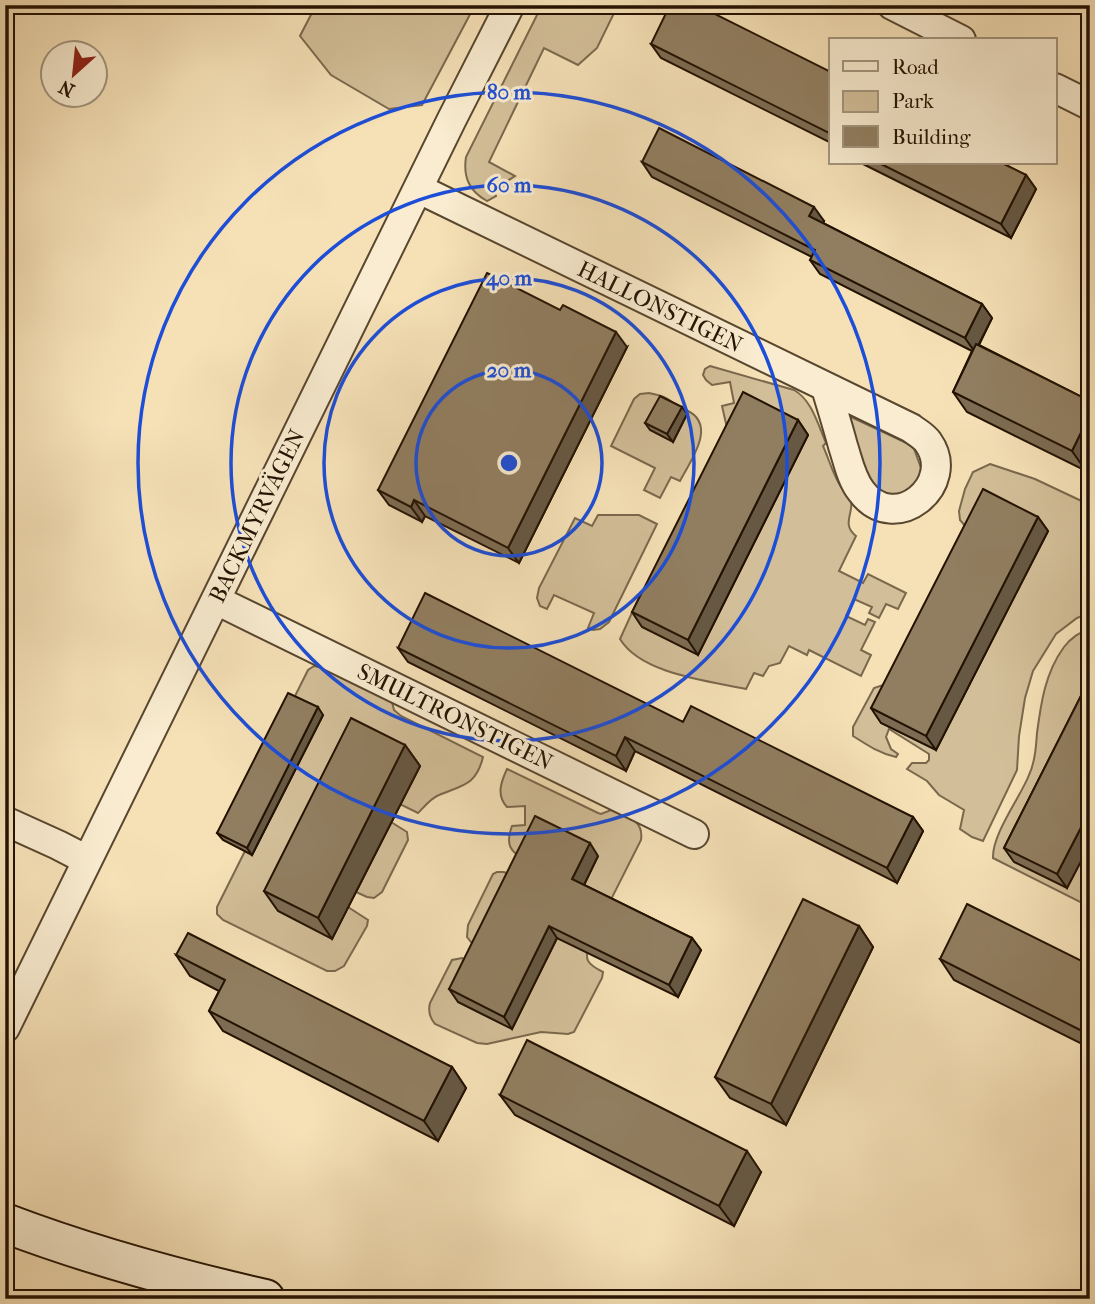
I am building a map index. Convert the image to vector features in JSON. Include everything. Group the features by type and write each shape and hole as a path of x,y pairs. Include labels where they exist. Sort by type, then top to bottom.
{"street":[{"name":"BACKMYRVÄGEN","path":"5,1028 510,5"},
{"path":"892,5 957,38"},
{"path":"1056,88 1089,105"},
{"name":"HALLONSTIGEN","path":"419,189 911,428 927,439 935,455 935,473 927,491 914,503 898,509 880,507 862,493 851,474 826,388"},
{"name":"SMULTRONSTIGEN","path":"216,600 694,834"},
{"path":"5,821 87,860"},
{"path":"5,1223 117,1260 265,1299"}],"green space":[{"path":"316,5 475,5 422,105 389,109 331,75 300,36"},
{"path":"542,5 618,5 597,48 578,65 544,48 489,162 515,176 493,190 496,196 487,201 476,193 469,183 465,171 466,157"},
{"path":"710,366 800,394 814,414 836,477 851,500 849,527 856,536 839,571 863,583 868,574 906,593 898,609 886,604 879,618 869,613 872,607 854,599 846,616 865,625 868,619 875,622 861,650 871,655 861,676 809,650 807,655 789,646 780,663 769,666 763,676 754,673 746,689 695,679 659,668 630,651 620,639 640,595 646,590 643,627 698,654 727,428 722,406 734,403 730,382 712,385 706,380 703,375 705,369"},
{"path":"649,393 665,398 684,413 686,410 695,416 701,433 695,453 680,481 671,477 660,498 644,490 655,468 611,446 634,399 640,394"},
{"path":"849,416 913,446 921,468 918,483 909,492 887,496 874,489 862,472"},
{"path":"990,464 1035,479 1090,505 1090,613 1077,618 1056,634 1033,671 1025,698 1017,770 983,841 960,829 964,810 939,795 927,781 907,769 912,763 926,763 929,754 889,729 886,737 891,749 898,754 896,757 884,753 853,736 853,727 874,688 883,685 897,691 882,723 936,750 966,527 960,520 959,511 973,472"},
{"path":"598,515 639,515 657,524 609,622 600,629 593,630 588,628 594,613 554,595 547,609 540,606 537,598 539,588 575,518 592,526"},
{"path":"1090,630 1090,712 1067,888 1090,844 1090,891 1084,904 993,858 997,838 1033,765 1042,699 1052,667 1069,641"},
{"path":"314,666 330,669 392,702 394,710 401,716 483,757 472,779 436,796 418,813 400,804 348,907 368,920 367,926 344,966 335,971 327,971 223,920 217,914 217,907 245,851 252,855 323,715 293,700 308,670"},
{"path":"507,769 598,813 611,810 628,817 640,827 641,840 589,943 588,961 603,972 602,978 574,1032 541,1032 487,1044 477,1043 435,1024 429,1009 452,960 462,958 476,965 458,1002 512,1029 527,861 513,851 509,843 512,826 525,825 525,806 507,807 502,798 501,788"},
{"path":"391,822 407,832 408,840 382,892 374,898 367,897 356,892"},
{"path":"504,872 519,879 484,949 467,937 468,925 493,874"}],"building":[{"path":"670,5 697,5 829,71 829,133 651,44"},
{"path":"659,128 814,207 809,216 982,304 965,338 810,260 815,250 642,162"},
{"path":"881,164 1004,164 1026,175 1001,224"},
{"path":"487,273 560,310 563,305 616,332 508,548 414,500 411,507 378,490"},
{"path":"976,344 1090,401 1090,414 1072,451 953,392"},
{"path":"743,392 798,420 688,640 632,612"},
{"path":"660,396 682,407 667,434 645,423"},
{"path":"983,489 1038,517 926,736 871,708"},
{"path":"425,593 683,722 691,706 913,817 887,868 625,737 616,756 398,648"},
{"path":"1090,678 1090,810 1057,874 1004,848"},
{"path":"288,693 318,707 247,848 217,833"},
{"path":"351,718 405,745 318,918 264,891"},
{"path":"535,816 590,843 572,879 692,938 669,985 549,926 504,1017 449,989"},
{"path":"803,899 859,926 771,1104 715,1077"},
{"path":"967,904 1090,965 1090,1035 940,959"},
{"path":"188,933 452,1067 424,1121 209,1011 225,980 176,955"},
{"path":"527,1040 747,1151 719,1206 500,1095"}]}
